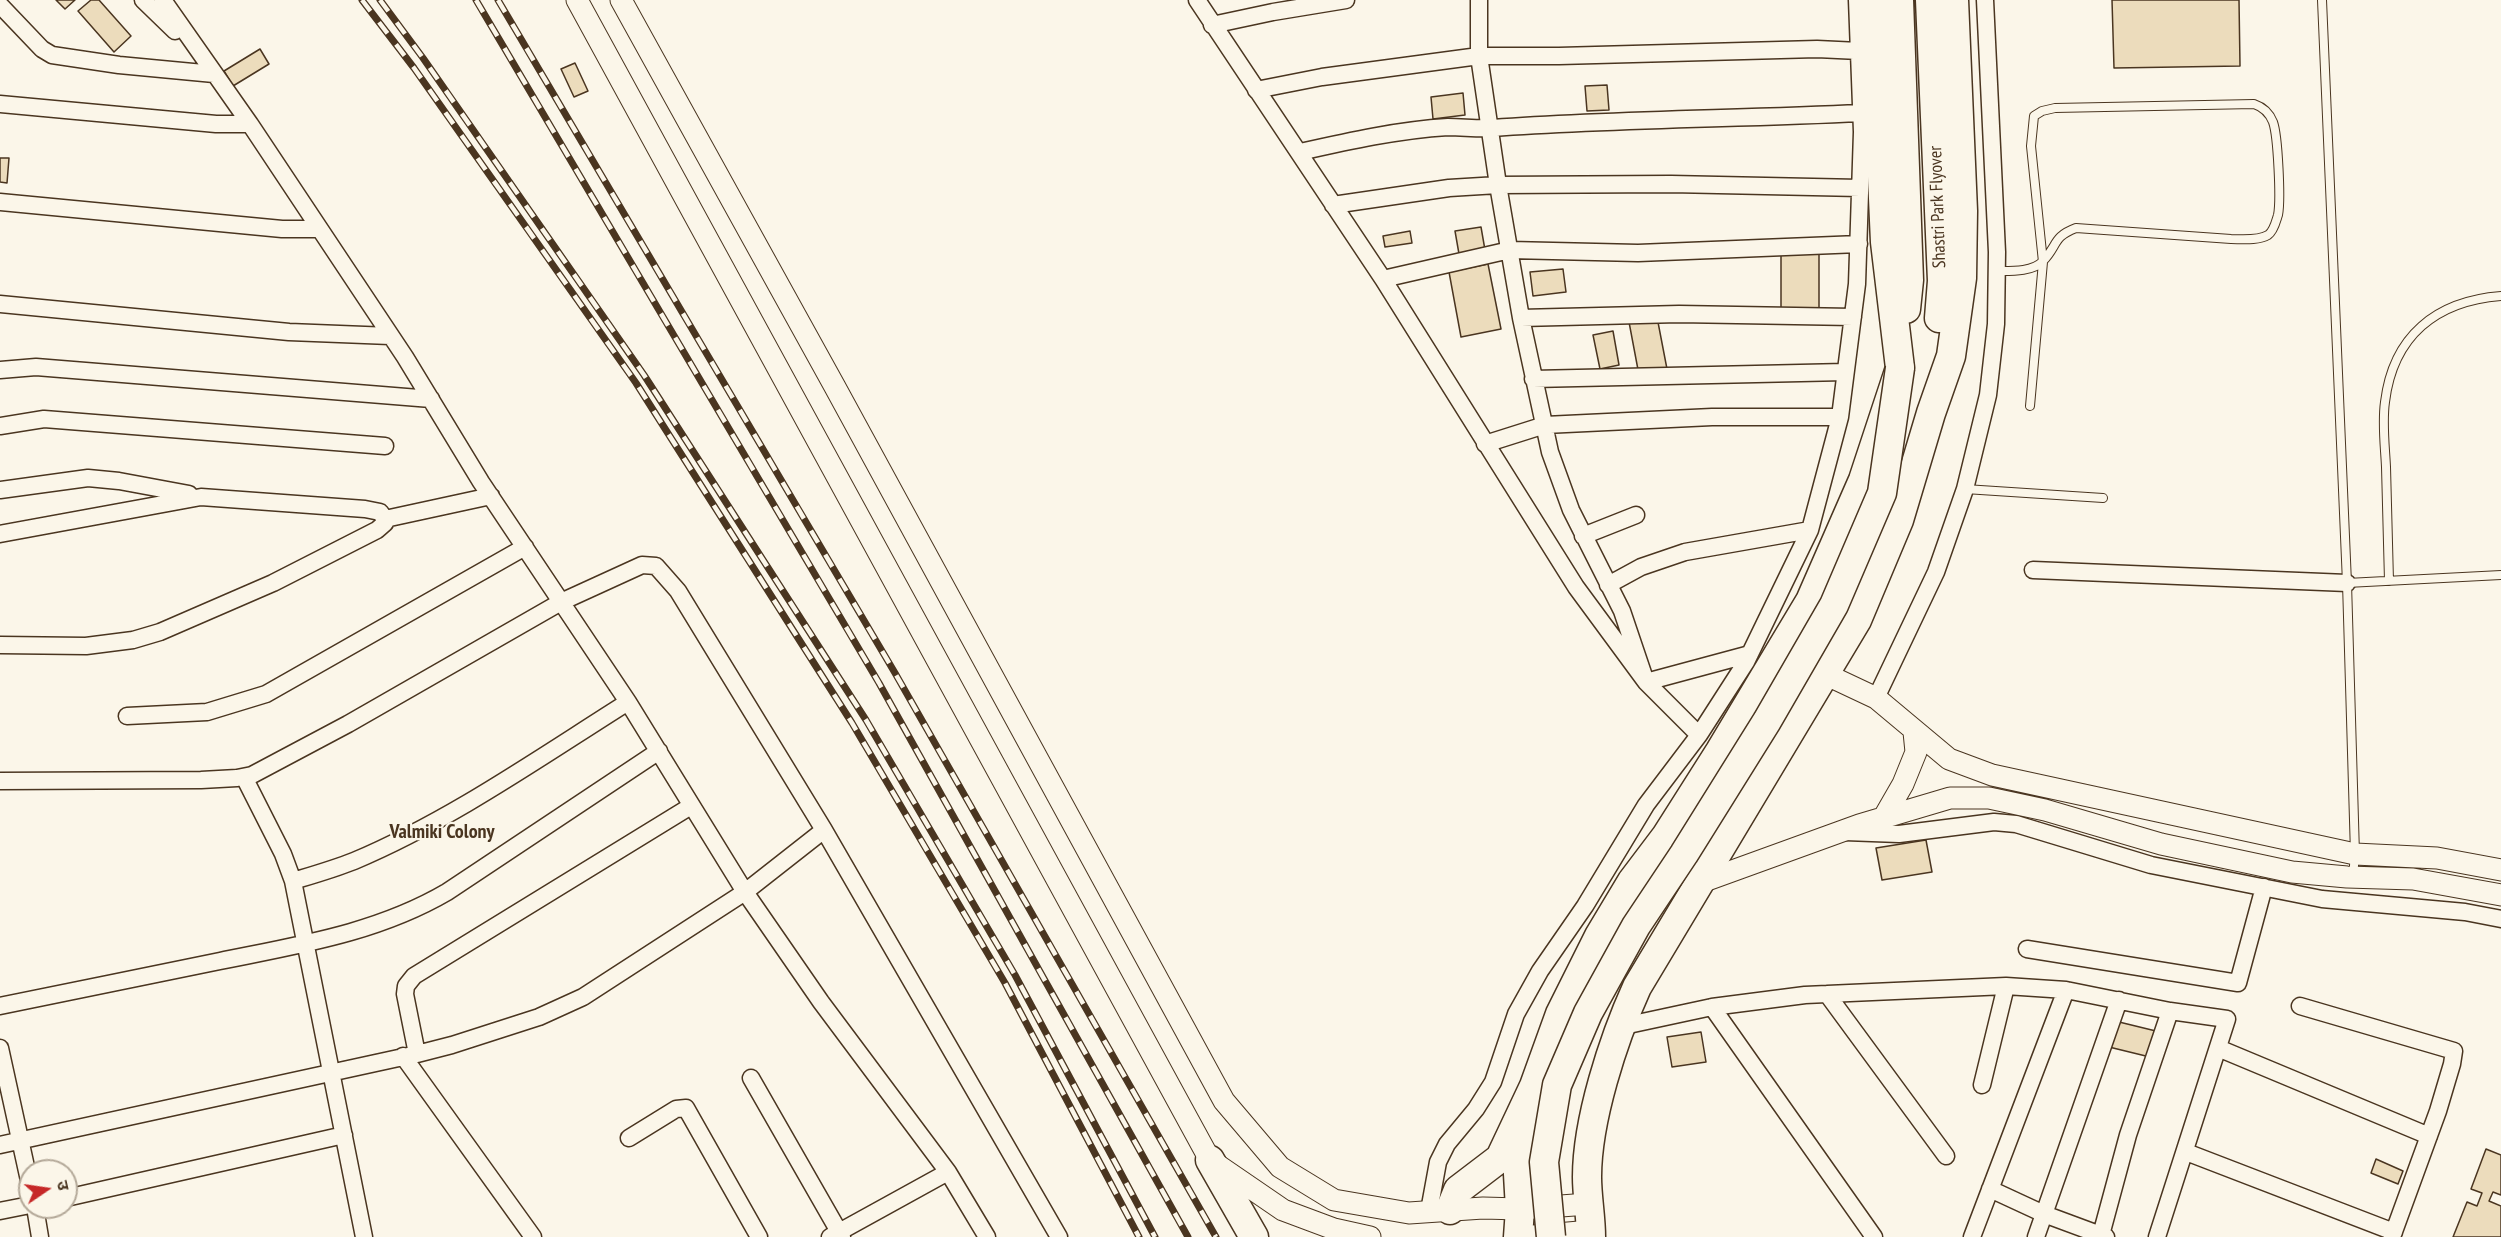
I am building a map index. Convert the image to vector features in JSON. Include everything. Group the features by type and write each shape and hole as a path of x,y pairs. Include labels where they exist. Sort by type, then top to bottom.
{"highway":[{"path":"1551,1237 1544,1162 1557,1085 1588,1013 1636,926 1684,855 1834,605 1882,493 1900,368 1885,242 1874,0"},
{"name":"Shastri Park Flyover","path":"1899,0 1909,280 1900,368"},
{"name":"Shastri Park Flyover","path":"1930,0 1942,282 1931,413"},
{"path":"1590,1224 1587,1177 1591,1132 1619,1027 1636,987 1857,620 1895,530 1951,356 1962,278 1963,212 1954,0"},
{"path":"1439,1211 1458,1190 1500,1158 1534,1086 1560,1014 1599,936 1632,881 1666,836 1720,751 1810,601 1863,480 1900,368"},
{"path":"1520,1237 1518,1174 1534,1086"},
{"path":"1210,1160 1254,1237"}],"street":[{"path":"143,0 202,57"},
{"path":"163,0 250,124 390,336 491,496 628,702 745,892 821,1002 948,1172 987,1237"},
{"path":"577,0 1210,1160 1283,1210 1334,1228 1370,1237"},
{"path":"621,0 836,387 1224,1101 1280,1167 1334,1200 1409,1213 1520,1209 1590,1224"},
{"path":"1197,0 1383,279 1576,587 1646,682 1699,735"},
{"path":"1212,25 1347,0"},
{"path":"1479,0 1479,56 1489,128 1533,380 1557,475 1583,536 1628,627 1646,682"},
{"path":"1439,1211 1438,1162 1447,1144 1476,1109 1493,1082 1516,1014 1540,971 1585,906 1647,805 1699,735 1750,654 1810,530 1840,417 1853,317 1858,244 1861,113 1857,0"},
{"path":"1876,698 1936,572 1965,489 1988,395 1996,324 1997,271 1985,0"},
{"path":"0,5 42,49 52,55 108,64 214,74"},
{"path":"1256,90 1322,77 1479,56 1817,49 1859,51"},
{"path":"0,104 216,124 250,124"},
{"path":"1300,153 1404,132 1449,127 1489,128 1584,122 1861,113"},
{"path":"1333,205 1437,190 1498,185 1671,184 1860,188"},
{"path":"0,202 282,229 319,229"},
{"path":"1383,279 1510,250 1638,253 1858,244"},
{"path":"0,304 289,332 390,336"},
{"path":"1521,318 1678,314 1853,317"},
{"path":"0,370 36,367 431,399"},
{"path":"1533,380 1845,372"},
{"path":"1485,444 1545,425 1712,417 1840,417"},
{"path":"0,426 44,419 385,446"},
{"path":"0,490 88,478 119,481 201,496 365,509 380,512 385,519"},
{"path":"0,534 201,496"},
{"path":"385,519 491,496"},
{"path":"1583,536 1636,515"},
{"path":"0,645 86,646 133,640 160,632 273,583 377,530 385,523 385,519"},
{"path":"1608,585 1641,567 1684,552 1810,530"},
{"path":"127,716 207,712 266,694 525,547"},
{"path":"0,781 201,780 244,777 261,771 348,724 561,602 642,565 656,566 678,591 824,830 1059,1237"},
{"path":"2033,570 2347,583"},
{"path":"1646,682 1750,654"},
{"path":"1824,674 1876,698 1949,759 1992,775 2355,854 2437,858 2501,870"},
{"path":"292,881 353,861 413,833 458,808 628,702"},
{"path":"1884,818 1903,784 1916,752 1914,732"},
{"path":"0,1006 306,944 351,933 418,909 659,751"},
{"path":"244,777 283,854 292,881 364,1237"},
{"path":"2045,810 2050,789"},
{"path":"1699,882 1841,831 1950,798 1989,798 2045,810 2161,844 2292,872 2413,879 2501,895"},
{"path":"533,1237 410,1055 405,986 414,976 691,806"},
{"path":"1841,831 1899,834 1994,822 2016,824 2151,865 2322,899 2465,912 2501,919"},
{"path":"0,1145 410,1055 452,1045 530,1020 583,997 745,892 824,830"},
{"path":"2027,949 2238,983 2264,887"},
{"path":"1619,1027 1712,1007 1827,994 2007,986 2066,990 2170,1011 2227,1019 2157,1237"},
{"path":"1982,1085 2007,986"},
{"path":"1972,1237 2066,990"},
{"path":"1827,994 1946,1156"},
{"path":"2036,1237 2119,1000"},
{"path":"2186,1152 2393,1234 2450,1074 2454,1052 2300,1006"},
{"path":"1712,1007 1874,1237"},
{"path":"1990,1189 2044,1214 2103,1236 2128,1135 2170,1011"},
{"path":"2218,1048 2429,1136"},
{"path":"1,1059 24,1159"},
{"path":"751,1078 837,1235 948,1172"},
{"path":"629,1138 676,1109 686,1108 759,1237"},
{"path":"78,1195 344,1136"},
{"path":"1263,1197 1280,1167"},
{"path":"0,1211 18,1207"},
{"path":"37,1219 40,1237"},
{"path":"1520,1237 1590,1224"}],"lane":[{"path":"2322,0 2347,583 2355,854 2353,877"},
{"path":"1997,271 2020,270 2043,262 2057,239 2065,232 2076,228 2231,239 2254,239 2267,235 2274,226 2278,213 2274,123 2268,112 2254,104 2055,108 2042,111 2034,116 2031,146 2043,262 2030,406"},
{"path":"2389,581 2384,404 2391,369 2404,343 2431,318 2447,308 2471,299 2501,297"},
{"path":"1965,489 2103,498"},
{"path":"2347,583 2501,575"}],"building":[{"path":"56,0 75,0 65,9"},
{"path":"91,0 99,0 131,36 114,52 78,11"},
{"path":"2112,0 2239,0 2240,66 2114,68"},
{"path":"260,49 269,64 233,86 224,71"},
{"path":"575,63 588,91 574,97 561,69"},
{"path":"1607,85 1609,110 1587,111 1585,86"},
{"path":"1463,93 1465,115 1433,119 1431,97"},
{"path":"0,158 9,158 7,183 0,182"},
{"path":"1481,227 1485,250 1459,254 1455,231"},
{"path":"1410,231 1412,243 1385,247 1383,236"},
{"path":"1781,251 1819,251 1819,315 1781,315"},
{"path":"1488,264 1501,329 1461,337 1449,272"},
{"path":"1563,269 1566,292 1533,296 1530,272"},
{"path":"1657,317 1667,369 1639,375 1629,322"},
{"path":"1613,331 1619,365 1600,369 1593,335"},
{"path":"1926,840 1932,872 1882,880 1876,848"},
{"path":"2115,1021 2160,1032 2154,1058 2109,1047"},
{"path":"1701,1032 1706,1062 1672,1067 1667,1037"},
{"path":"2486,1149 2501,1155 2501,1195 2493,1192 2489,1201 2501,1206 2501,1237 2453,1237 2467,1202 2477,1206 2482,1193 2471,1189"},
{"path":"2376,1159 2403,1171 2398,1184 2371,1173"}],"railway":[{"path":"362,0 414,68 636,383 852,723 1005,983 1139,1237"},
{"path":"380,0 644,375 866,720 1015,975 1155,1237"},
{"path":"476,0 879,683 1188,1237"},
{"path":"498,0 895,673 1216,1237"}],"district":[{"name":"Valmiki Colony","path":"442,832"}]}
